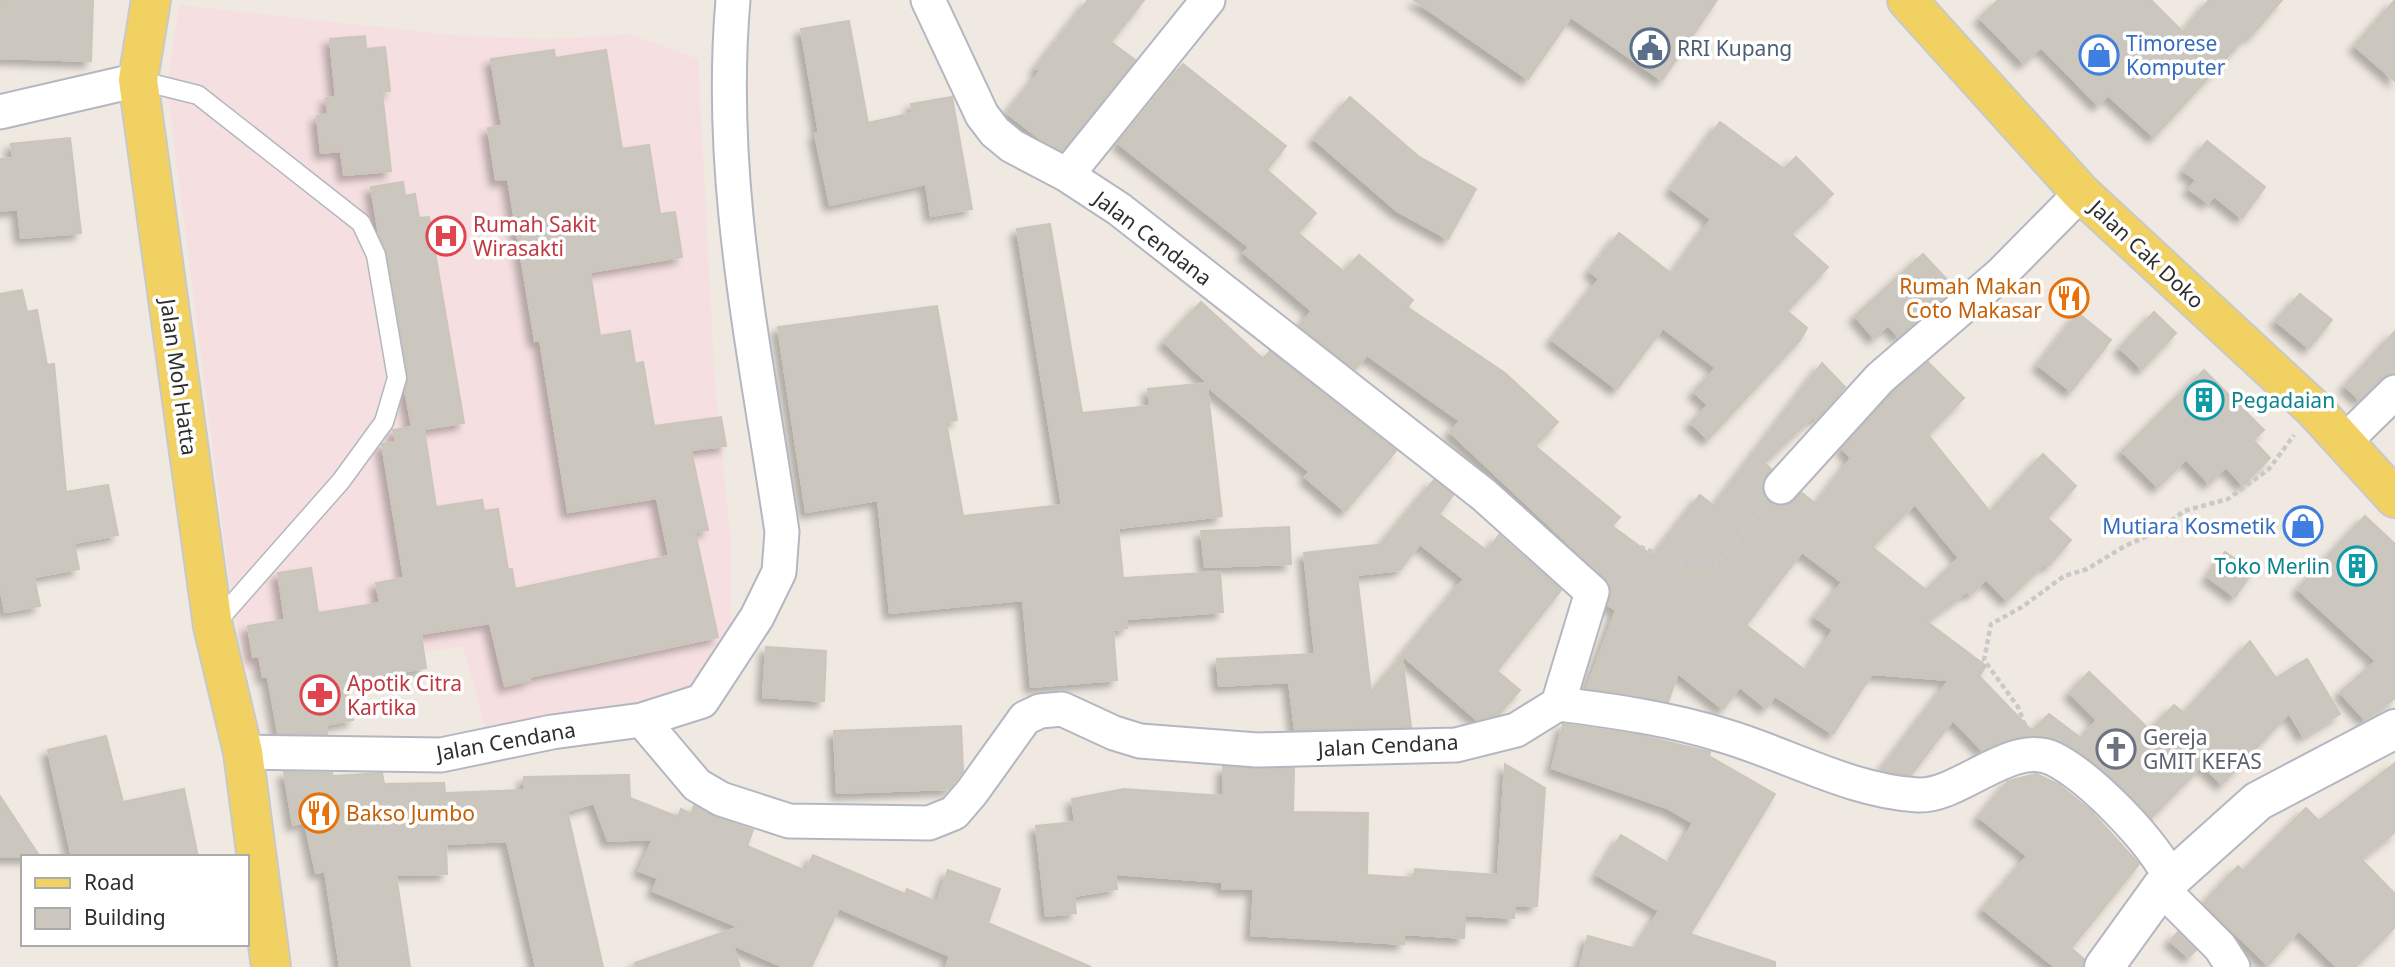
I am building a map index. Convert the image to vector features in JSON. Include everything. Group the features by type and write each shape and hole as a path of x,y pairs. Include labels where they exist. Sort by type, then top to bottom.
{"main road":[{"name":"Jalan Moh Hatta","path":"151,0 138,80 213,626 243,752 271,967"},
{"name":"Jalan Cak Doko","path":"1908,0 2081,193 2314,409 2395,498"}],"street":[{"name":"Jalan Cendana","path":"243,752 441,755 552,732 642,720 702,701 757,617 779,572 782,532 737,249 731,189 733,0"},
{"name":"Jalan Cendana","path":"929,0 982,114 995,132 1013,146 1067,175 1119,209 1484,495 1592,592"},
{"path":"1067,175 1208,0"},
{"path":"0,112 138,80"},
{"path":"1781,487 1880,378 2001,274 2081,193"},
{"path":"2344,442 2395,392"},
{"path":"1592,592 1558,704 1674,722 1728,736 1830,775 1885,790 1921,795 1945,789 1996,764 2036,754 2053,759 2115,809 2161,858 2166,884 2220,947 2233,967"},
{"name":"Jalan Cendana","path":"642,720 697,785 721,799 789,821 929,823 954,813 972,793 1025,718 1040,711 1062,709 1114,733 1140,741 1257,750 1456,744 1516,730 1558,704"},
{"path":"2104,967 2166,884 2258,801 2395,729"}],"lane":[{"path":"138,80 198,95 361,223 376,255 397,378 383,422 341,481 213,626"}],"path":[{"path":"2036,754 2018,707 1984,660 1991,624 2022,607 2064,576 2087,569 2158,530 2184,511 2228,499 2269,469 2314,409"},
{"path":"1592,592 1617,553 1634,544 1677,563 1718,564 1781,487"}],"shaded area":[{"name":"Rumah Sakit Wirasakti","path":"179,5 453,35 549,39 631,34 698,59 715,385 731,541 731,641 694,692 639,711 487,735 463,646 425,652 405,648 247,671 233,609 167,87"}],"building":[{"path":"0,0 93,0 91,61 0,58"},
{"path":"1088,0 1144,0 1111,42 1135,60 1062,151 1039,138 1007,113 1040,71 1036,68"},
{"name":"RRI Kupang","path":"1414,0 1717,0 1662,80 1571,17 1528,79"},
{"path":"1998,0 2151,0 2183,32 2209,0 2282,0 2154,137 2108,95 2098,105 2041,47 2024,63 1980,18"},
{"path":"2395,0 2395,81 2355,46"},
{"path":"849,21 868,123 913,113 911,104 952,97 972,209 931,216 926,184 830,205 815,134 819,133 801,29"},
{"path":"365,36 366,49 385,47 390,91 382,92 391,171 344,175 341,151 321,153 317,116 328,114 326,98 336,97 330,39"},
{"path":"554,50 555,58 606,50 622,149 649,145 660,214 675,212 682,257 590,272 600,336 630,331 635,364 643,362 654,426 721,417 726,446 691,450 708,530 695,532 718,637 529,677 530,680 505,686 490,623 421,634 426,668 347,681 353,720 326,725 327,734 278,733 268,677 263,677 259,656 253,657 248,626 285,620 278,573 311,568 318,613 380,603 376,583 404,578 382,444 396,442 393,430 412,427 405,390 408,376 387,253 379,235 371,187 403,182 405,196 415,194 419,218 429,217 464,423 424,429 436,507 482,500 484,511 498,509 508,570 512,569 515,589 669,556 657,498 568,512 540,340 535,341 508,179 496,180 488,128 502,126 491,59"},
{"path":"1183,64 1286,146 1267,170 1316,213 1298,233 1344,272 1359,255 1413,300 1407,307 1505,373 1558,422 1535,446 1620,517 1612,526 1653,556 1700,495 1714,506 1822,363 1845,387 1817,419 1814,416 1764,463 1771,469 1762,482 1763,492 1768,501 1776,506 1787,505 1802,493 1816,504 1851,458 1842,448 1893,392 1928,362 1964,398 1928,435 1990,512 2043,454 2076,486 2047,518 2071,540 2048,566 2045,563 2007,600 1986,579 1971,594 1968,591 1926,621 1986,666 1979,676 2032,731 2049,714 2081,738 2097,720 2070,693 2089,672 2150,730 2174,705 2184,713 2250,641 2276,678 2307,659 2340,714 2303,736 2289,713 2222,784 2202,765 2151,818 2115,781 2064,742 2042,736 2015,738 1982,750 1953,720 1911,775 1881,770 1949,680 1872,674 1833,734 1775,696 1766,708 1740,687 1723,709 1678,673 1668,702 1587,688 1616,610 1608,605 1611,588 1605,578 1450,432 1460,421 1367,355 1355,369 1299,326 1312,311 1244,253 1249,247 1118,143","holes":["1915,504 1959,558 1926,590 1872,547","1802,552 1842,582 1815,617 1833,630 1806,671 1746,625"]},
{"path":"1350,97 1418,156 1476,189 1448,239 1397,211 1314,139"},
{"path":"1720,122 1784,169 1796,157 1833,194 1791,234 1828,267 1787,311 1807,328 1800,340 1708,439 1691,423 1708,405 1694,392 1716,368 1663,328 1617,389 1552,340 1599,279 1590,271 1619,233 1672,274 1711,219 1671,189"},
{"path":"70,138 81,233 21,238 18,209 0,211 0,159 13,158 11,144"},
{"path":"2207,141 2265,187 2242,218 2214,196 2208,203 2189,189 2196,180 2184,171"},
{"path":"1050,224 1082,413 1150,406 1148,389 1208,383 1164,342 1201,302 1263,359 1270,351 1396,451 1345,511 1305,477 1310,472 1207,386 1222,516 1118,528 1123,578 1220,572 1223,612 1127,619 1127,628 1113,630 1117,680 1031,687 1023,600 890,613 878,500 806,512 778,327 937,306 957,420 946,422 963,516 1062,505 1017,229"},
{"path":"1923,254 1955,288 1899,337 1888,325 1874,338 1855,316"},
{"path":"22,290 27,312 37,310 47,365 54,364 66,492 108,485 118,535 74,543 79,569 34,577 40,606 5,612 0,587 0,294"},
{"path":"2300,294 2332,320 2309,348 2276,321"},
{"path":"2154,312 2176,333 2142,369 2120,348"},
{"path":"2078,313 2111,340 2071,391 2038,365"},
{"path":"2395,331 2395,373 2382,378 2360,400 2345,386"},
{"name":"Pegadaian","path":"2204,370 2264,430 2253,440 2270,458 2243,485 2226,467 2209,483 2186,459 2158,487 2122,451"},
{"path":"1434,480 1453,495 1439,514 1487,551 1499,535 1561,590 1497,671 1520,690 1499,714 1477,720 1402,655 1464,579 1420,544 1400,570 1357,575 1371,693 1402,656 1411,727 1295,730 1289,682 1219,686 1217,659 1315,654 1304,553 1385,544 1383,542"},
{"name":"Toko Merlin","path":"2365,516 2395,544 2395,698 2365,720 2340,692 2376,661 2298,589"},
{"path":"1289,527 1291,564 1205,567 1201,531"},
{"path":"2225,552 2253,571 2235,597 2208,577"},
{"path":"766,647 826,651 824,701 763,697"},
{"path":"1563,724 1639,735 1710,752 1709,756 1775,794 1690,934 1775,962 1775,967 1580,967 1588,936 1636,949 1659,911 1597,875 1621,835 1670,864 1693,823 1667,808 1552,768"},
{"path":"961,726 963,771 949,789 837,793 834,731"},
{"path":"106,736 123,802 184,789 198,855 72,855 48,750"},
{"path":"2395,763 2395,832 2361,859 2395,894 2395,927 2355,967 2337,967 2299,930 2268,965 2204,903 2238,866 2243,871 2306,808 2319,821"},
{"path":"1505,764 1545,788 1537,906 1515,905 1514,918 1465,915 1464,938 1404,934 1404,944 1251,935 1254,889 1222,889 1222,882 1115,874 1117,889 1074,896 1076,913 1046,916 1036,826 1075,822 1072,799 1124,789 1223,796 1223,767 1294,768 1293,812 1368,813 1367,875 1414,878 1415,869 1498,875"},
{"path":"284,772 332,773 333,776 382,773 384,784 444,783 445,793 524,790 524,777 629,775 630,798 678,817 681,809 691,814 694,806 715,817 753,830 747,846 806,871 813,855 905,894 907,889 937,902 948,870 1000,889 988,923 1091,967 946,967 950,956 839,908 811,967 784,967 733,945 740,967 636,967 635,963 739,927 653,891 658,878 639,871 653,839 608,841 594,803 567,811 603,967 536,967 507,841 446,844 447,874 396,875 410,967 340,967 325,871 316,873 305,822 293,825"},
{"path":"2036,774 2058,784 2090,810 2139,864 2071,948 2084,959 2082,967 2055,967 1983,909 2027,856 1979,817 2008,781"},
{"path":"0,796 39,855 0,857"},
{"path":"2178,932 2196,950 2189,957 2170,941"}],"place":[{"name":"RRI Kupang","path":"1650,48"},
{"name":"Timorese Komputer","path":"2099,55"},
{"name":"Rumah Sakit Wirasakti","path":"446,236"},
{"name":"Rumah Makan Coto Makasar","path":"2069,298"},
{"name":"Pegadaian","path":"2204,400"},
{"name":"Mutiara Kosmetik","path":"2303,526"},
{"name":"Toko Merlin","path":"2357,566"},
{"name":"Apotik Citra Kartika","path":"320,695"},
{"name":"Gereja GMIT KEFAS","path":"2116,749"},
{"name":"Bakso Jumbo","path":"319,813"}]}
